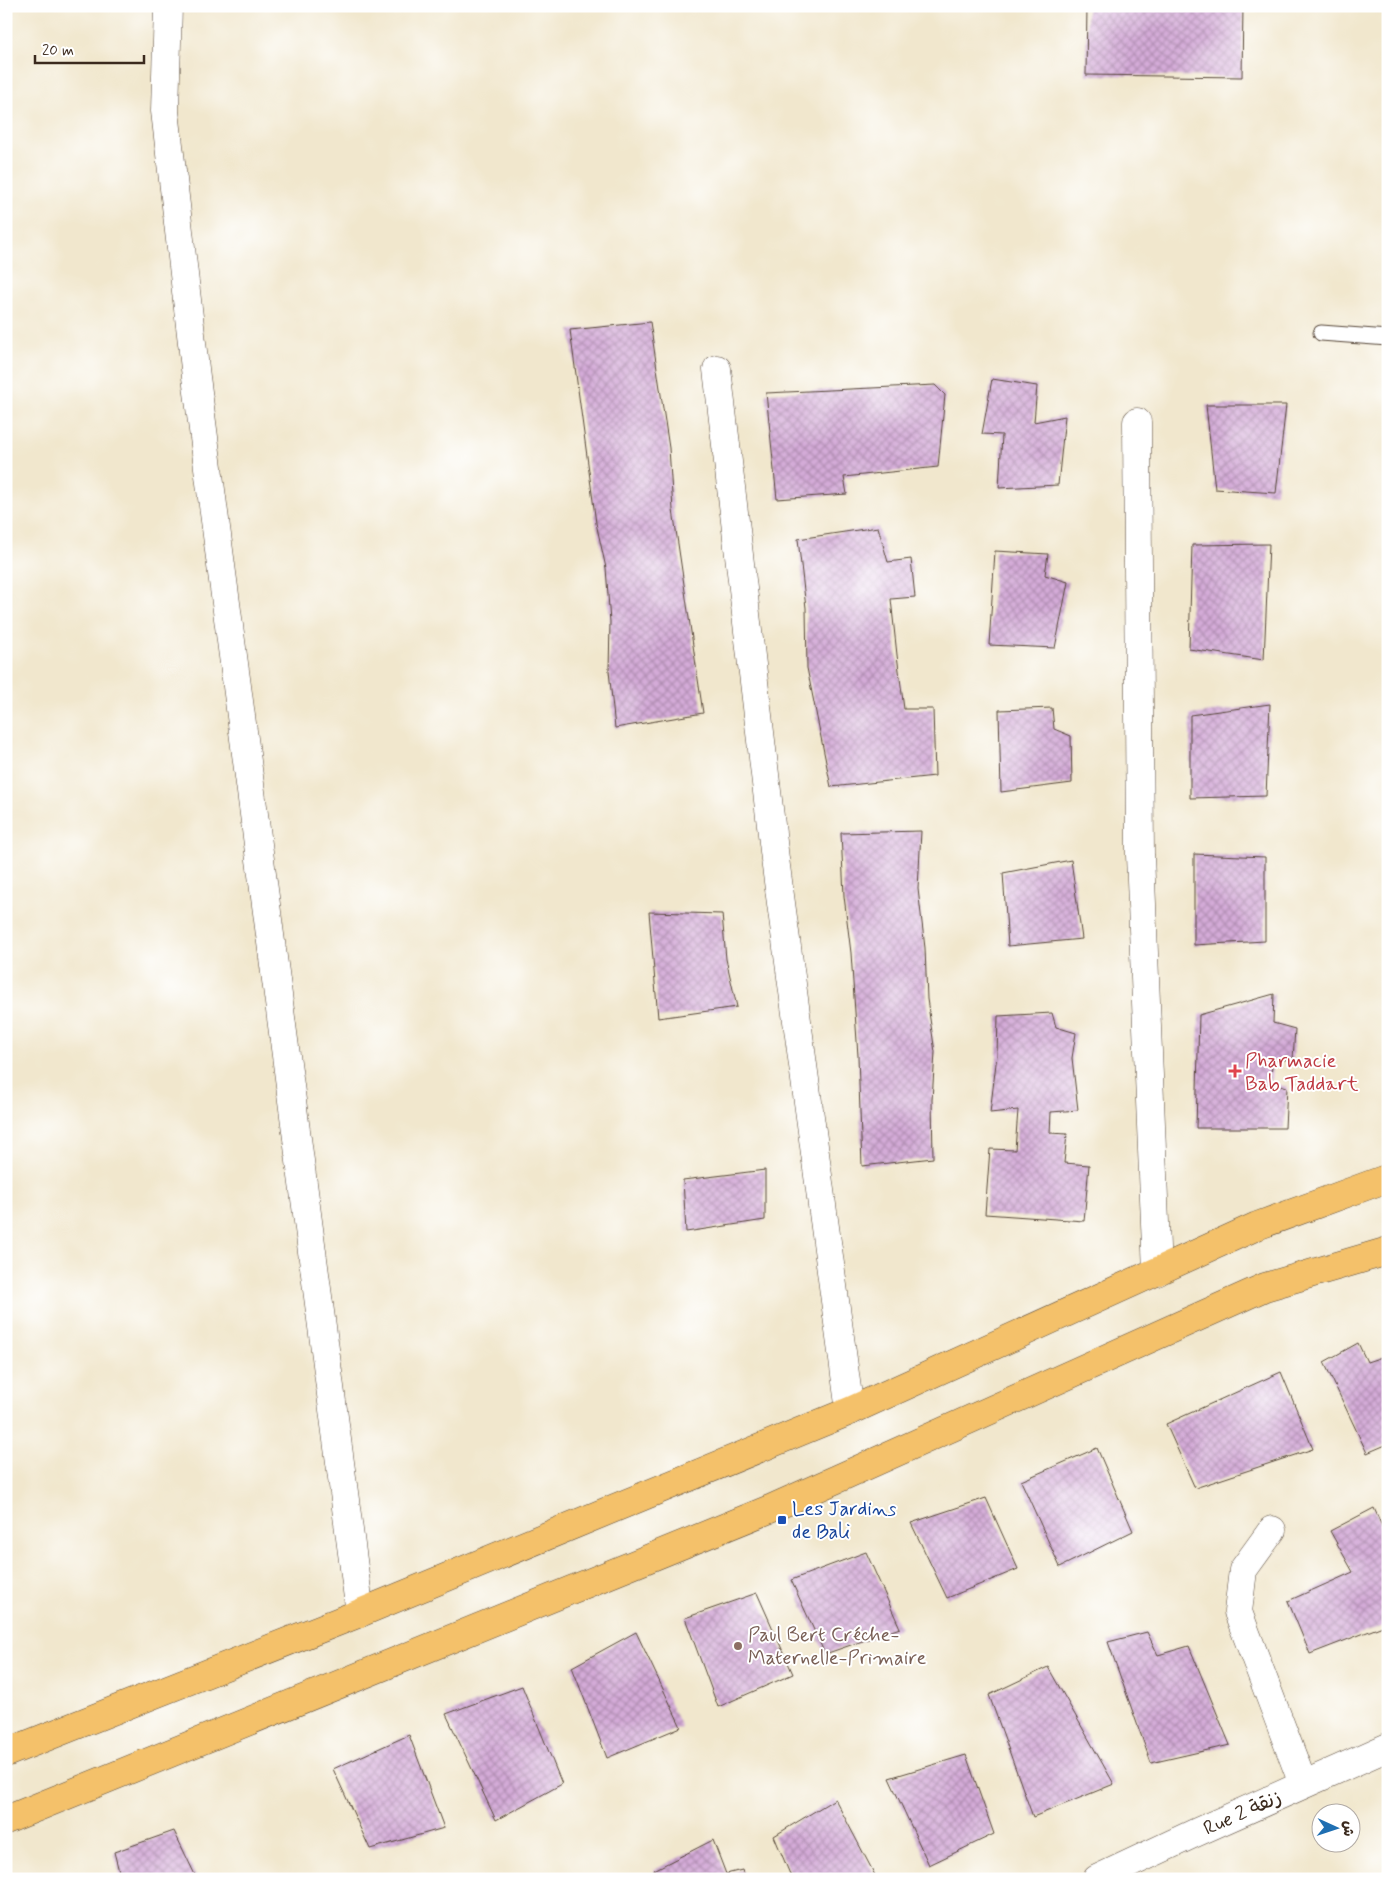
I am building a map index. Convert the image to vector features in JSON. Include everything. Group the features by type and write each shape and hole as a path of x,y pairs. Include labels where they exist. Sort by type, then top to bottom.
{"main road":[{"path":"6,1753 360,1614 850,1411 1257,1226 1383,1177"},
{"path":"6,1820 770,1509 1266,1287 1388,1251"}],"street":[{"path":"168,6 166,110 196,377 360,1614"},
{"path":"717,369 777,869 850,1411"},
{"path":"1136,422 1140,855 1157,1272"},
{"path":"1272,1530 1243,1570 1238,1612 1303,1784"},
{"name":"Rue 2 زنقة","path":"1097,1879 1388,1747"}],"lane":[{"path":"1322,333 1388,338"}],"building":[{"path":"1087,6 1243,6 1242,77 1086,75"},
{"path":"650,322 669,448 673,510 703,713 615,728 609,671 610,622 606,568 596,523 570,330"},
{"path":"992,379 1037,386 1034,422 1065,416 1058,485 999,488 1002,435 982,434"},
{"path":"935,385 945,395 938,467 844,477 847,494 777,499 766,393"},
{"path":"1206,405 1286,405 1276,493 1215,489"},
{"path":"878,527 888,562 911,559 915,597 891,599 897,655 904,709 933,709 935,776 831,787 807,668 806,608 798,539"},
{"path":"1269,544 1264,660 1189,649 1192,545"},
{"path":"995,551 1048,554 1045,575 1068,582 1055,648 989,645"},
{"path":"1270,704 1266,796 1190,798 1190,715"},
{"path":"1052,708 1054,729 1071,736 1072,783 1001,792 999,710"},
{"path":"921,831 918,889 925,948 927,999 935,1052 932,1100 933,1158 862,1166 858,1056 851,953 844,896 841,833"},
{"path":"1194,854 1265,857 1265,941 1194,945"},
{"path":"1071,860 1082,939 1008,946 1003,873"},
{"path":"649,912 722,914 726,959 737,1007 658,1018"},
{"name":"Pharmacie Bab Taddart","path":"1274,994 1273,1023 1295,1029 1293,1059 1272,1061 1271,1082 1287,1087 1285,1128 1196,1128 1199,1015"},
{"path":"1052,1013 1056,1027 1076,1033 1072,1058 1078,1110 1051,1112 1050,1133 1067,1134 1064,1163 1089,1165 1084,1221 985,1214 990,1149 1015,1150 1018,1110 990,1113 997,1055 998,1016"},
{"path":"765,1170 765,1220 686,1232 683,1180"},
{"path":"1358,1343 1367,1362 1388,1355 1388,1444 1367,1453 1324,1362"},
{"path":"1281,1372 1313,1449 1195,1488 1166,1424"},
{"path":"1097,1448 1133,1531 1060,1567 1021,1481"},
{"path":"986,1498 1018,1569 947,1598 911,1523"},
{"path":"1374,1508 1388,1540 1388,1624 1310,1654 1288,1601 1353,1572 1330,1531"},
{"path":"866,1552 900,1628 825,1654 791,1580"},
{"name":"Paul Bert Créche- Maternelle-Primaire","path":"757,1593 793,1674 718,1707 685,1618"},
{"path":"636,1632 681,1727 607,1758 572,1667"},
{"path":"1147,1632 1158,1655 1189,1646 1230,1745 1151,1763 1108,1642"},
{"path":"1048,1667 1114,1784 1033,1817 989,1695"},
{"path":"522,1686 562,1784 496,1820 446,1714"},
{"path":"409,1735 444,1828 370,1849 333,1769"},
{"path":"966,1755 994,1834 929,1865 889,1778"},
{"path":"835,1799 877,1879 792,1879 774,1836"},
{"path":"174,1831 197,1879 121,1879 114,1852"},
{"path":"713,1840 726,1874 742,1870 745,1879 658,1879 654,1870"}],"place":[{"name":"Pharmacie Bab Taddart","path":"1235,1071"},
{"name":"Les Jardins de Bali","path":"782,1520"},
{"name":"Paul Bert Créche- Maternelle-Primaire","path":"738,1646"}]}
